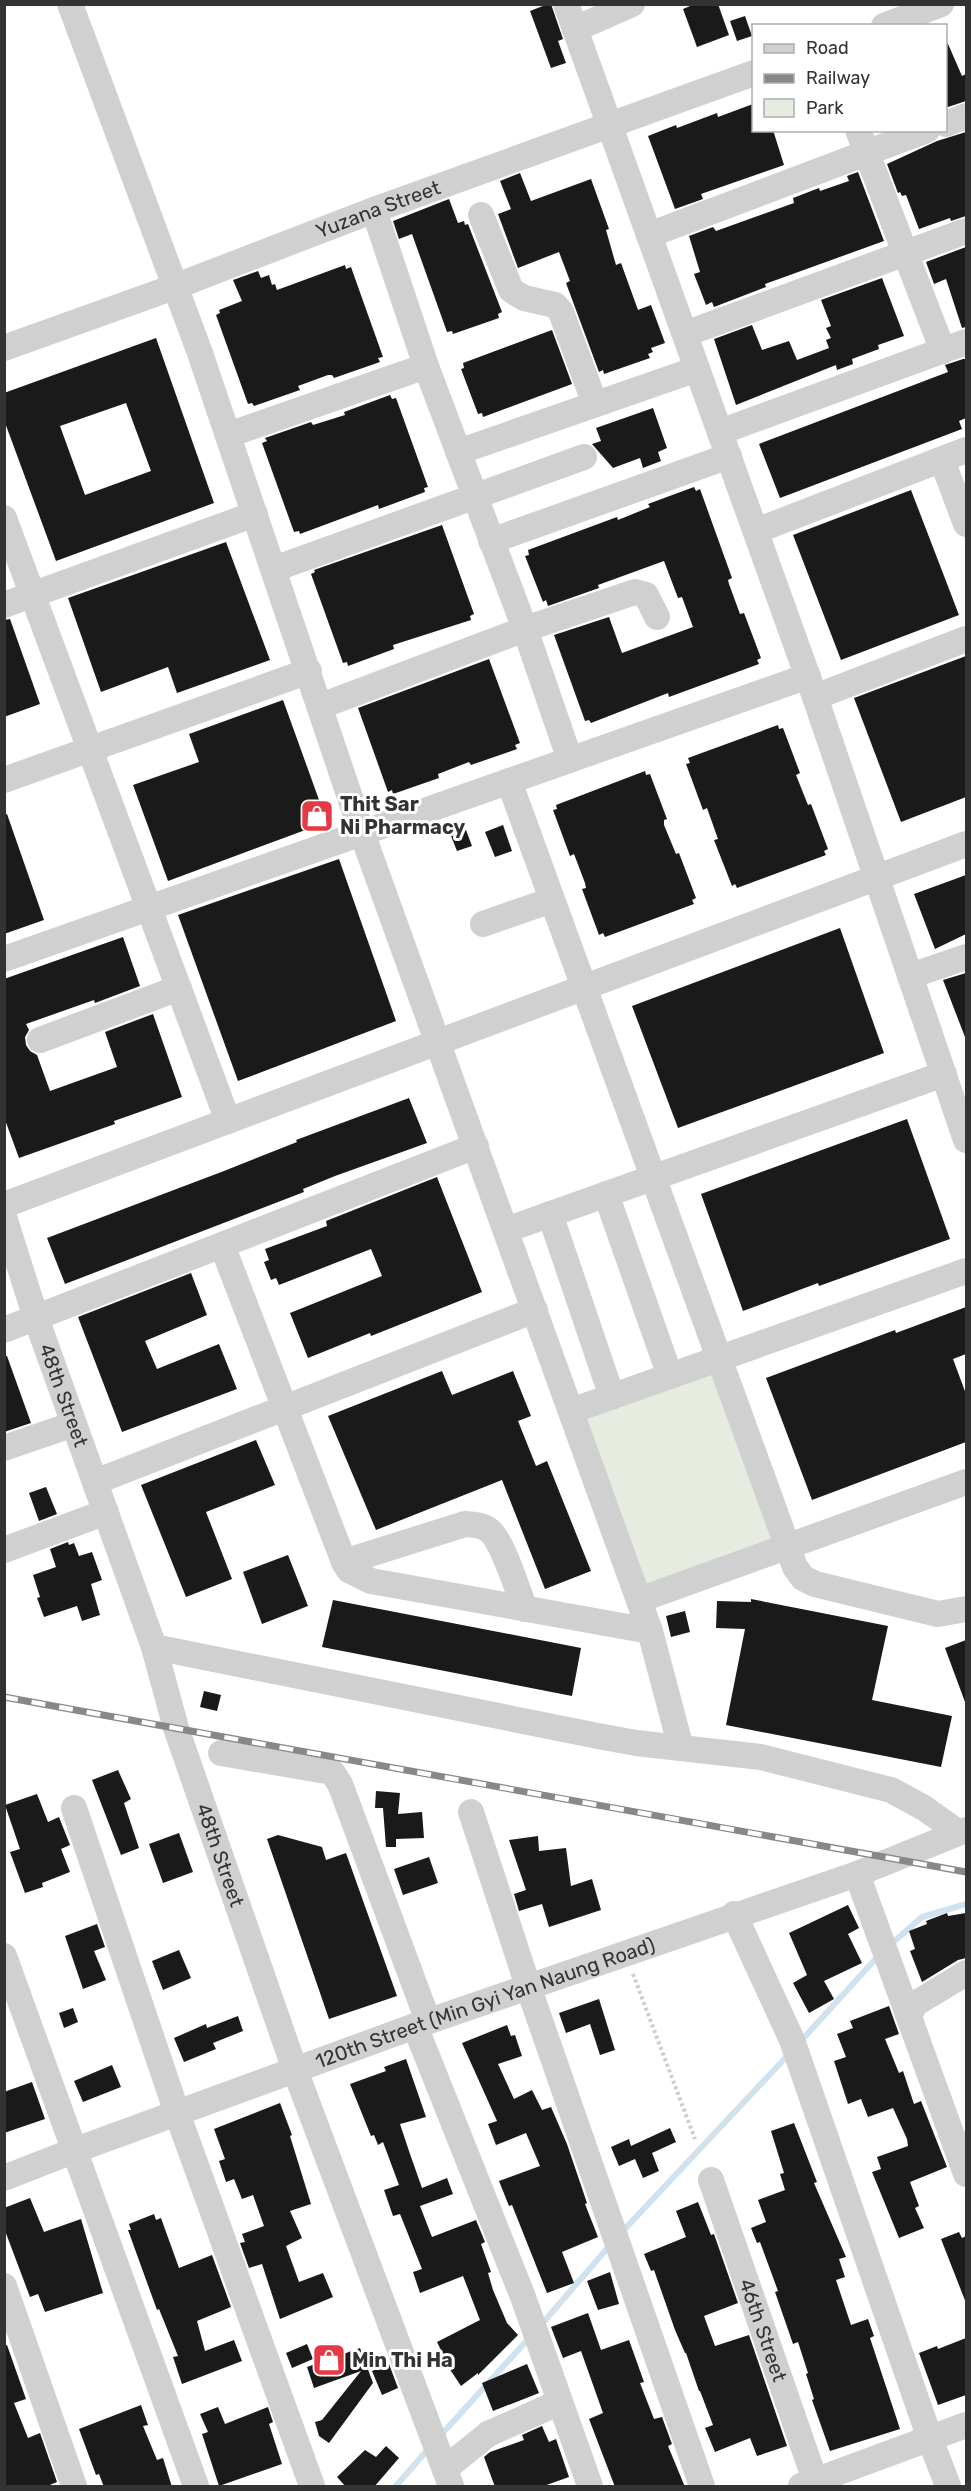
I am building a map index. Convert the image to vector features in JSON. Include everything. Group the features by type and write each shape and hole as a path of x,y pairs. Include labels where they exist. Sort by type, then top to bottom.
{"street":[{"path":"70,4 228,435 362,833 650,1631 681,1748"},
{"path":"566,4 812,687 966,1140"},
{"path":"575,29 632,4"},
{"path":"889,24 941,4"},
{"name":"Yuzana Street","path":"4,348 174,287 374,210 752,73"},
{"path":"947,123 966,116"},
{"path":"649,235 863,142 916,132"},
{"path":"720,432 955,346 906,253 863,142"},
{"path":"374,210 426,366 525,630 570,759"},
{"path":"481,215 512,290 524,298 555,305 561,312 595,404"},
{"path":"685,334 966,231"},
{"path":"228,435 426,366"},
{"path":"458,452 697,369"},
{"path":"756,531 966,450"},
{"path":"491,541 729,456"},
{"path":"274,569 584,457"},
{"path":"942,460 966,524"},
{"path":"4,605 255,514"},
{"path":"4,518 228,1121"},
{"path":"321,706 635,591 646,595 657,617"},
{"path":"4,959 570,759 966,639"},
{"path":"4,780 309,672"},
{"path":"509,781 795,1567 803,1578 815,1584 938,1614 966,1609"},
{"path":"4,1205 966,844"},
{"path":"483,924 552,900"},
{"path":"910,976 966,957"},
{"path":"40,1040 179,988"},
{"path":"506,1230 944,1074"},
{"path":"4,1330 476,1146"},
{"path":"606,1194 670,1376"},
{"path":"550,1214 612,1397"},
{"name":"48th Street","path":"4,1217 36,1318 154,1647 176,1728 295,2070 446,2470"},
{"path":"222,1245 344,1562 350,1570 371,1581 650,1631"},
{"path":"571,1411 966,1271"},
{"path":"95,1482 535,1310"},
{"path":"4,1448 74,1424"},
{"path":"639,1600 966,1482"},
{"path":"4,1550 106,1512"},
{"path":"344,1562 465,1524 483,1527 492,1532 498,1543 525,1609"},
{"path":"154,1647 562,1730 636,1743 761,1758 891,1790 962,1831"},
{"path":"221,1754 332,1772 340,1784 422,2024 543,2350 590,2487"},
{"path":"74,1808 177,2113 312,2487"},
{"path":"471,1812 528,1986 702,2487"},
{"name":"120th Street (Min Gyi Yan Naung Road)","path":"4,2178 528,1986 857,1874 962,1831"},
{"path":"857,1874 966,2174"},
{"path":"734,1914 792,2040 948,2487"},
{"path":"4,1956 196,2487"},
{"path":"909,2016 915,2004 966,1973"},
{"name":"46th Street","path":"711,2180 810,2484"},
{"path":"4,2286 74,2487"},
{"path":"446,2470 488,2434 560,2402"},
{"path":"810,2484 966,2425"}],"path":[{"path":"625,1954 695,2139"}],"green space":[{"path":"712,1371 773,1541 647,1589 585,1414"}],"building":[{"path":"551,4 563,39 558,41 566,63 551,68 530,11"},
{"path":"695,4 718,4 729,35 697,47 683,9"},
{"path":"745,16 752,36 737,41 730,21"},
{"path":"947,42 962,76 966,74 966,101 947,107"},
{"path":"752,104 752,132 774,132 784,165 701,194 703,199 675,209 648,136 717,113 718,117"},
{"path":"966,132 966,216 951,221 950,218 919,229 906,195 902,196 900,192 898,193 887,164 937,141"},
{"path":"858,172 884,241 765,284 766,287 714,307 712,302 706,305 694,274 700,272 689,236 713,227 716,231 794,203 793,198 819,188 820,191 849,181 847,176"},
{"path":"520,173 531,201 591,179 609,229 606,230 616,265 621,263 638,310 651,305 665,343 651,348 653,352 648,354 650,358 604,374 603,370 599,372 566,283 570,281 559,252 518,268 498,214 511,209 500,181"},
{"path":"449,199 458,223 464,221 465,225 468,224 502,312 498,314 499,318 453,334 452,331 447,332 412,234 399,239 393,221"},
{"path":"966,247 966,327 962,328 946,279 934,284 926,262"},
{"path":"345,265 346,269 351,267 383,357 378,358 380,362 334,378 328,375 298,386 300,390 254,406 252,403 248,404 216,315 220,313 219,310 242,301 233,280 258,271 261,278 269,275 272,285 275,284 277,290"},
{"path":"882,278 904,336 878,345 879,349 852,359 853,364 837,370 836,365 736,405 714,339 752,325 762,350 789,341 797,360 829,348 826,340 831,338 826,328 831,326 821,300"},
{"path":"552,330 572,384 483,417 482,413 478,414 461,369 464,368 463,363"},
{"path":"156,338 214,503 56,561 4,420 4,393","holes":["126,403 151,471 85,495 60,426"]},
{"path":"966,359 966,418 959,421 962,429 780,498 759,444 948,372 945,365"},
{"path":"390,395 392,399 396,398 428,487 424,488 425,492 379,509 378,505 300,534 299,531 294,532 262,443 267,441 265,438 311,422 313,425 345,415 344,412"},
{"path":"653,408 667,448 658,452 661,461 643,468 640,458 613,468 592,444 601,441 596,428"},
{"path":"694,487 696,491 700,489 732,578 728,580 729,584 740,614 744,613 761,658 757,660 759,664 669,697 668,693 591,723 589,720 585,721 554,635 609,617 622,653 693,627 682,597 678,598 664,561 548,606 546,600 543,602 525,556 529,555 528,550 617,517 618,520 650,507 648,504"},
{"path":"911,490 959,615 841,660 793,535"},
{"path":"442,525 474,614 470,616 471,620 393,645 394,649 348,666 347,662 343,663 311,574 315,572 314,570"},
{"path":"226,542 270,660 177,693 168,667 101,692 68,598"},
{"path":"10,619 40,704 4,717 4,620"},
{"path":"966,656 966,797 901,822 854,698"},
{"path":"489,659 520,743 515,745 517,749 471,765 469,762 438,774 439,778 393,794 392,790 388,792 358,708"},
{"path":"283,700 327,822 168,881 133,785 199,762 189,734"},
{"path":"778,725 779,729 783,728 800,773 796,775 808,805 811,804 828,849 824,851 826,855 737,888 735,884 732,886 714,840 718,839 707,808 703,810 686,764 690,763 688,758"},
{"path":"645,771 646,775 650,774 667,819 664,820 664,825 676,854 679,853 696,898 692,900 694,904 605,937 603,933 599,935 582,889 586,888 585,883 574,854 570,856 553,810 557,809 556,805"},
{"path":"7,814 44,920 4,934 4,815"},
{"path":"503,825 512,851 495,857 485,832"},
{"path":"466,830 472,846 457,851 451,836"},
{"path":"339,859 396,1021 238,1081 178,915"},
{"path":"966,875 966,934 935,949 914,894"},
{"path":"840,928 884,1053 678,1128 632,1006"},
{"path":"123,937 140,986 95,1003 94,1000 26,1024 29,1030 25,1037 26,1045 37,1055 50,1091 117,1067 105,1032 153,1014 182,1097 114,1121 115,1124 19,1158 4,1117 4,979"},
{"path":"966,973 966,1037 965,1037 943,980"},
{"path":"409,1098 427,1143 335,1176 303,1189 304,1192 65,1284 47,1238"},
{"path":"907,1119 950,1239 819,1286 818,1283 743,1311 701,1194"},
{"path":"437,1177 482,1292 308,1358 290,1313 382,1276 371,1249 279,1285 276,1278 271,1280 264,1262 269,1260 265,1249 327,1226 326,1221"},
{"path":"191,1273 207,1315 145,1341 157,1369 219,1344 237,1389 122,1432 78,1317"},
{"path":"966,1307 966,1354 953,1359 966,1394 966,1442 812,1500 766,1378 895,1330 896,1333"},
{"path":"4,1356 7,1356 31,1423 4,1432"},
{"path":"442,1371 452,1395 513,1371 531,1416 518,1421 536,1466 547,1461 591,1571 545,1589 502,1480 376,1530 328,1416"},
{"path":"256,1440 275,1485 206,1512 232,1579 186,1597 141,1485"},
{"path":"46,1487 57,1514 39,1521 29,1493"},
{"path":"68,1542 69,1545 74,1543 79,1556 92,1552 102,1580 91,1584 100,1615 82,1621 77,1606 44,1617 37,1598 40,1597 33,1575 56,1567 50,1549"},
{"path":"288,1555 308,1606 262,1624 243,1572"},
{"path":"751,1599 888,1626 872,1700 952,1716 941,1767 726,1725 745,1629 716,1628 717,1601 751,1602"},
{"path":"333,1600 581,1648 572,1696 322,1647"},
{"path":"685,1611 690,1632 671,1637 666,1616"},
{"path":"966,1640 966,1702 965,1702 945,1648"},
{"path":"204,1691 221,1695 217,1711 200,1707"},
{"path":"118,1770 131,1799 124,1803 139,1848 121,1855 92,1780"},
{"path":"376,1791 400,1793 398,1814 422,1812 424,1838 396,1839 396,1847 386,1847 383,1808 375,1808"},
{"path":"37,1794 48,1822 59,1817 70,1845 61,1849 70,1872 42,1883 43,1887 25,1893 10,1852 20,1849 5,1805"},
{"path":"179,1833 193,1872 163,1883 149,1844"},
{"path":"278,1835 322,1847 326,1860 346,1853 397,1996 329,2019 267,1839"},
{"path":"538,1836 539,1851 566,1848 571,1886 592,1879 601,1910 549,1927 542,1904 519,1911 514,1894 526,1890 509,1840"},
{"path":"429,1857 438,1883 403,1895 394,1869"},
{"path":"848,1905 859,1928 848,1934 862,1963 824,1981 834,1999 809,2013 793,1983 807,1975 789,1933"},
{"path":"947,1913 948,1916 966,1913 966,1958 958,1960 922,1982 910,1951 915,1949 909,1931"},
{"path":"97,1924 105,1947 94,1951 106,1980 83,1989 65,1936"},
{"path":"179,1950 191,1978 163,1990 152,1961"},
{"path":"599,1999 615,2050 600,2055 590,2024 566,2033 559,2013"},
{"path":"889,2006 899,2034 885,2039 899,2073 903,2071 914,2104 921,2101 947,2167 910,2182 919,2206 915,2208 924,2228 899,2238 872,2172 881,2169 877,2157 908,2146 907,2139 893,2108 868,2117 861,2099 848,2104 834,2061 846,2057 837,2034 853,2028 850,2021"},
{"path":"73,2008 78,2022 64,2028 59,2013"},
{"path":"238,2016 243,2031 213,2043 216,2049 184,2062 174,2038 206,2024 207,2028"},
{"path":"507,2025 511,2036 515,2035 522,2056 498,2064 514,2099 532,2090 542,2110 551,2107 567,2144 587,2203 585,2204 598,2237 562,2252 574,2283 547,2293 512,2205 509,2206 499,2181 540,2166 526,2133 496,2145 488,2124 497,2121 462,2043"},
{"path":"406,2059 426,2117 400,2124 410,2154 422,2188 447,2178 453,2194 420,2206 432,2237 476,2220 485,2242 481,2244 491,2272 488,2273 493,2290 507,2323 518,2335 478,2375 478,2373 461,2386 437,2342 480,2320 463,2276 420,2293 413,2272 422,2269 400,2214 393,2216 384,2190 399,2185 383,2142 378,2145 374,2135 371,2136 350,2084 386,2071 384,2067"},
{"path":"112,2065 121,2087 83,2102 74,2081"},
{"path":"32,2082 45,2119 4,2133 4,2092"},
{"path":"280,2103 292,2135 290,2136 311,2204 290,2211 302,2238 286,2246 299,2282 323,2273 333,2297 280,2319 262,2264 249,2268 240,2243 245,2242 242,2234 264,2226 253,2195 242,2199 234,2179 226,2182 219,2161 225,2159 214,2129"},
{"path":"794,2123 817,2182 814,2183 846,2257 839,2259 845,2277 836,2280 851,2325 868,2319 874,2336 870,2338 900,2429 830,2451 812,2400 814,2399 806,2374 808,2373 798,2342 793,2344 775,2292 778,2291 760,2242 757,2243 751,2228 766,2222 758,2200 785,2190 780,2174 784,2173 771,2131"},
{"path":"670,2128 676,2142 652,2153 659,2171 643,2178 635,2159 619,2166 611,2147 629,2139 631,2146"},
{"path":"30,2198 44,2232 81,2219 103,2293 45,2312 38,2294 30,2297 4,2228 4,2208"},
{"path":"698,2202 711,2235 714,2234 738,2303 704,2316 715,2346 749,2335 787,2446 757,2456 750,2438 715,2452 705,2428 713,2425 654,2270 651,2271 644,2254 686,2237 676,2211"},
{"path":"154,2214 156,2220 161,2218 179,2268 212,2255 231,2307 197,2321 205,2351 234,2340 242,2361 182,2384 173,2357 178,2356 159,2309 157,2310 128,2230 131,2230 129,2224"},
{"path":"959,2232 962,2238 966,2236 966,2303 941,2239"},
{"path":"610,2272 619,2304 598,2310 587,2281"},
{"path":"588,2313 601,2350 629,2340 644,2382 640,2383 654,2419 662,2417 672,2444 668,2446 685,2487 615,2487 589,2419 603,2413 581,2351 563,2358 551,2327"},
{"path":"966,2338 966,2395 938,2405 919,2353 937,2346 938,2349"},
{"path":"307,2344 313,2359 292,2368 286,2353"},
{"path":"7,2345 26,2399 14,2403 28,2438 40,2433 57,2482 45,2487 4,2487 4,2346"},
{"path":"360,2348 373,2383 329,2443 319,2436 315,2422 322,2420 361,2371 314,2388 307,2367"},
{"path":"389,2364 398,2388 382,2395 372,2371"},
{"path":"527,2364 539,2393 493,2411 482,2383"},
{"path":"141,2405 148,2425 143,2426 157,2460 163,2458 172,2487 104,2487 99,2474 96,2475 79,2429"},
{"path":"218,2407 225,2424 268,2407 273,2422 269,2424 282,2464 219,2486 202,2434 208,2432 200,2414"},
{"path":"542,2426 549,2442 556,2439 569,2477 541,2487 495,2487 484,2457 490,2452 524,2440 522,2435"},
{"path":"386,2446 399,2458 374,2487 346,2487 337,2477 365,2450 376,2457"}],"waterway":[{"path":"890,1945 922,1917 966,1904"},
{"path":"800,2042 880,1954"},
{"path":"622,2232 789,2054"},
{"path":"541,2325 611,2244"},
{"path":"440,2436 530,2337"},
{"path":"396,2486 429,2448"}],"railway":[{"path":"4,1697 966,1872"}],"place":[{"name":"Thit Sar Ni Pharmacy","path":"317,816"},
{"name":"Min Thi Ha","path":"329,2360"}]}
